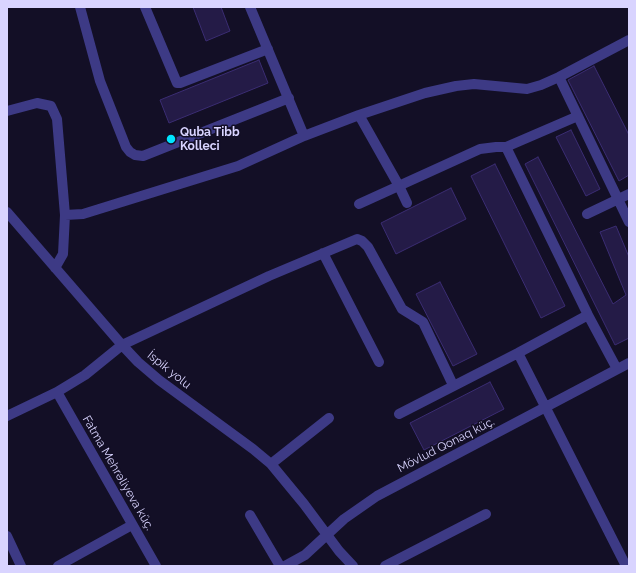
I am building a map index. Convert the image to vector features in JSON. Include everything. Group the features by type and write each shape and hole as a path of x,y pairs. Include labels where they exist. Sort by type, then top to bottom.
{"street":[{"path":"145,7 177,82 180,84 268,49"},
{"path":"250,7 304,136"},
{"path":"84,10 100,81 126,147 135,155 143,156 289,98"},
{"path":"65,215 83,214 238,166 304,136 359,115 425,93 456,86 474,84 527,88 541,85 629,40"},
{"path":"559,77 629,222"},
{"path":"7,111 37,102 51,106 57,119 65,215 63,254 55,268"},
{"path":"359,115 407,203"},
{"path":"359,204 480,149 506,147 578,116"},
{"path":"506,147 588,315 617,369"},
{"path":"587,214 629,194"},
{"name":"İspik yolu","path":"7,212 122,345 159,380 253,449 270,464 304,504 339,551 353,566"},
{"path":"7,416 57,392 85,375 122,345 262,280 357,239 362,241 368,247 398,304 402,309 423,322 453,385"},
{"path":"323,254 379,362"},
{"path":"399,414 588,315"},
{"path":"518,353 626,566"},
{"name":"Mövlud Qonaq küç.","path":"285,566 305,555 344,519 377,496 629,363"},
{"name":"Fatma Mehrəliyeva küç.","path":"57,392 156,566"},
{"path":"270,464 329,418"},
{"path":"386,566 486,514"},
{"path":"250,515 280,566"},
{"path":"58,566 132,525"},
{"path":"7,536 21,566"}],"building":[{"path":"193,7 221,7 230,31 206,41"},
{"path":"259,60 268,83 169,123 160,100"},
{"path":"594,66 629,135 629,175 619,181 568,80"},
{"path":"571,130 600,189 586,196 556,137"},
{"path":"538,157 613,304 626,295 600,232 616,226 629,257 629,338 615,345 525,164"},
{"path":"495,164 565,306 541,318 471,176"},
{"path":"451,188 466,219 396,254 381,223"},
{"path":"440,282 477,354 453,366 416,294"},
{"path":"490,382 504,409 424,450 410,423"}],"place":[{"name":"Quba Tibb Kolleci","path":"171,139"}]}
